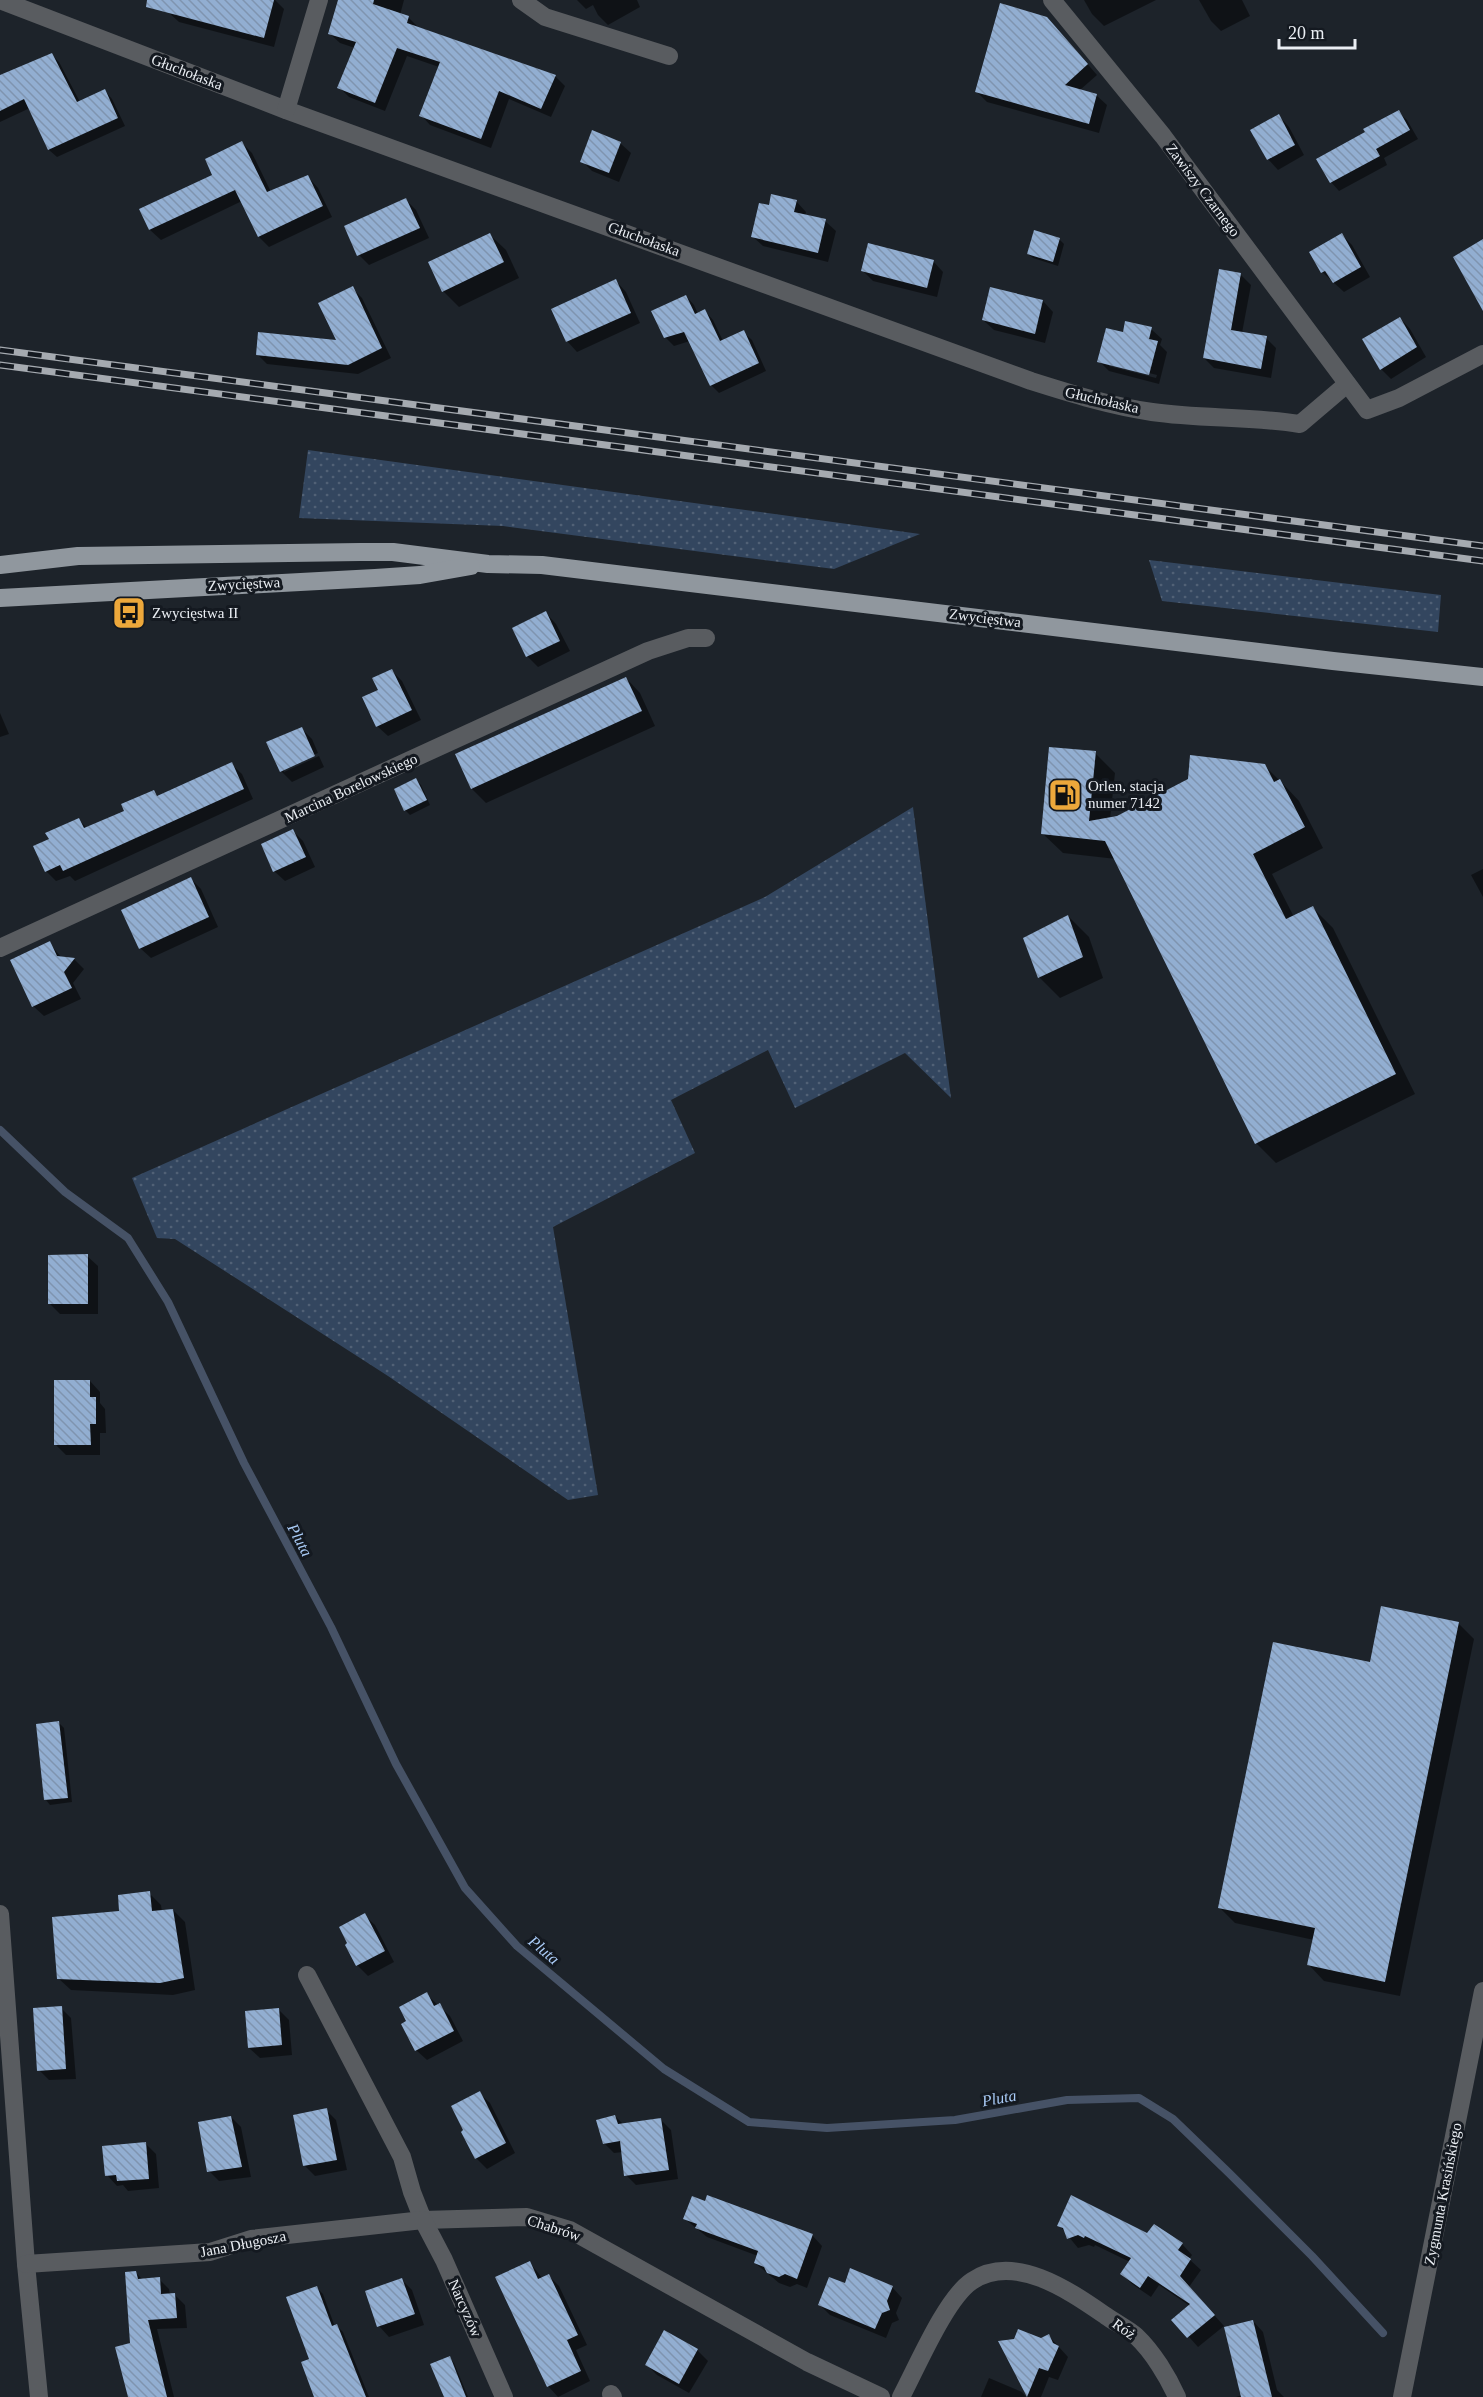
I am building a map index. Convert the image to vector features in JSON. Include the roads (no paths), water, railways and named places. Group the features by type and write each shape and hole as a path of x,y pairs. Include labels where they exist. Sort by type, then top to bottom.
{"main road":[{"name":"Zwycięstwa","path":"0,564 78,556 393,552 488,564 542,565 1321,660 1483,677"},
{"name":"Zwycięstwa","path":"0,598 398,576 488,564"}],"street":[{"name":"Głuchołaska","path":"0,0 286,110 1031,381 1096,402 1155,412 1263,418 1300,424 1347,384"},
{"path":"286,110 319,0"},
{"path":"521,0 545,17 669,56"},
{"name":"Zawiszy Czarnego","path":"1052,0 1163,136 1366,410 1399,398 1483,354"},
{"name":"Marcina Borelowskiego","path":"0,948 648,651 688,638 706,638"},
{"path":"0,1914 1,1954 26,2264 39,2397"},
{"path":"306,1975 402,2157 411,2192 423,2220"},
{"name":"Zygmunta Krasińskiego","path":"1403,2393 1483,1991"},
{"name":"Chabrów","path":"423,2220 527,2217 570,2230 807,2362 881,2397"},
{"name":"Jana Długosza","path":"26,2264 210,2252 250,2239 423,2220"},
{"name":"Narcyzów","path":"423,2220 444,2260 504,2397"},
{"name":"Róż","path":"901,2397 939,2323 957,2297 972,2281 991,2272 1007,2271 1030,2274 1050,2283 1082,2300 1136,2336 1170,2381 1177,2397"}],"waterway":[{"name":"Pluta","path":"0,1130 65,1192 128,1238 168,1302 244,1463 331,1627 396,1764 465,1888 517,1946 664,2069 749,2122 827,2128 955,2120 1067,2100 1139,2098 1173,2119 1312,2256 1383,2333"}],"railway":[{"path":"0,350 1483,546"},
{"path":"0,365 1483,561"}],"place":[{"name":"Zwycięstwa II","path":"129,613"},
{"name":"Orlen, stacja numer 7142","path":"1065,795"}]}
